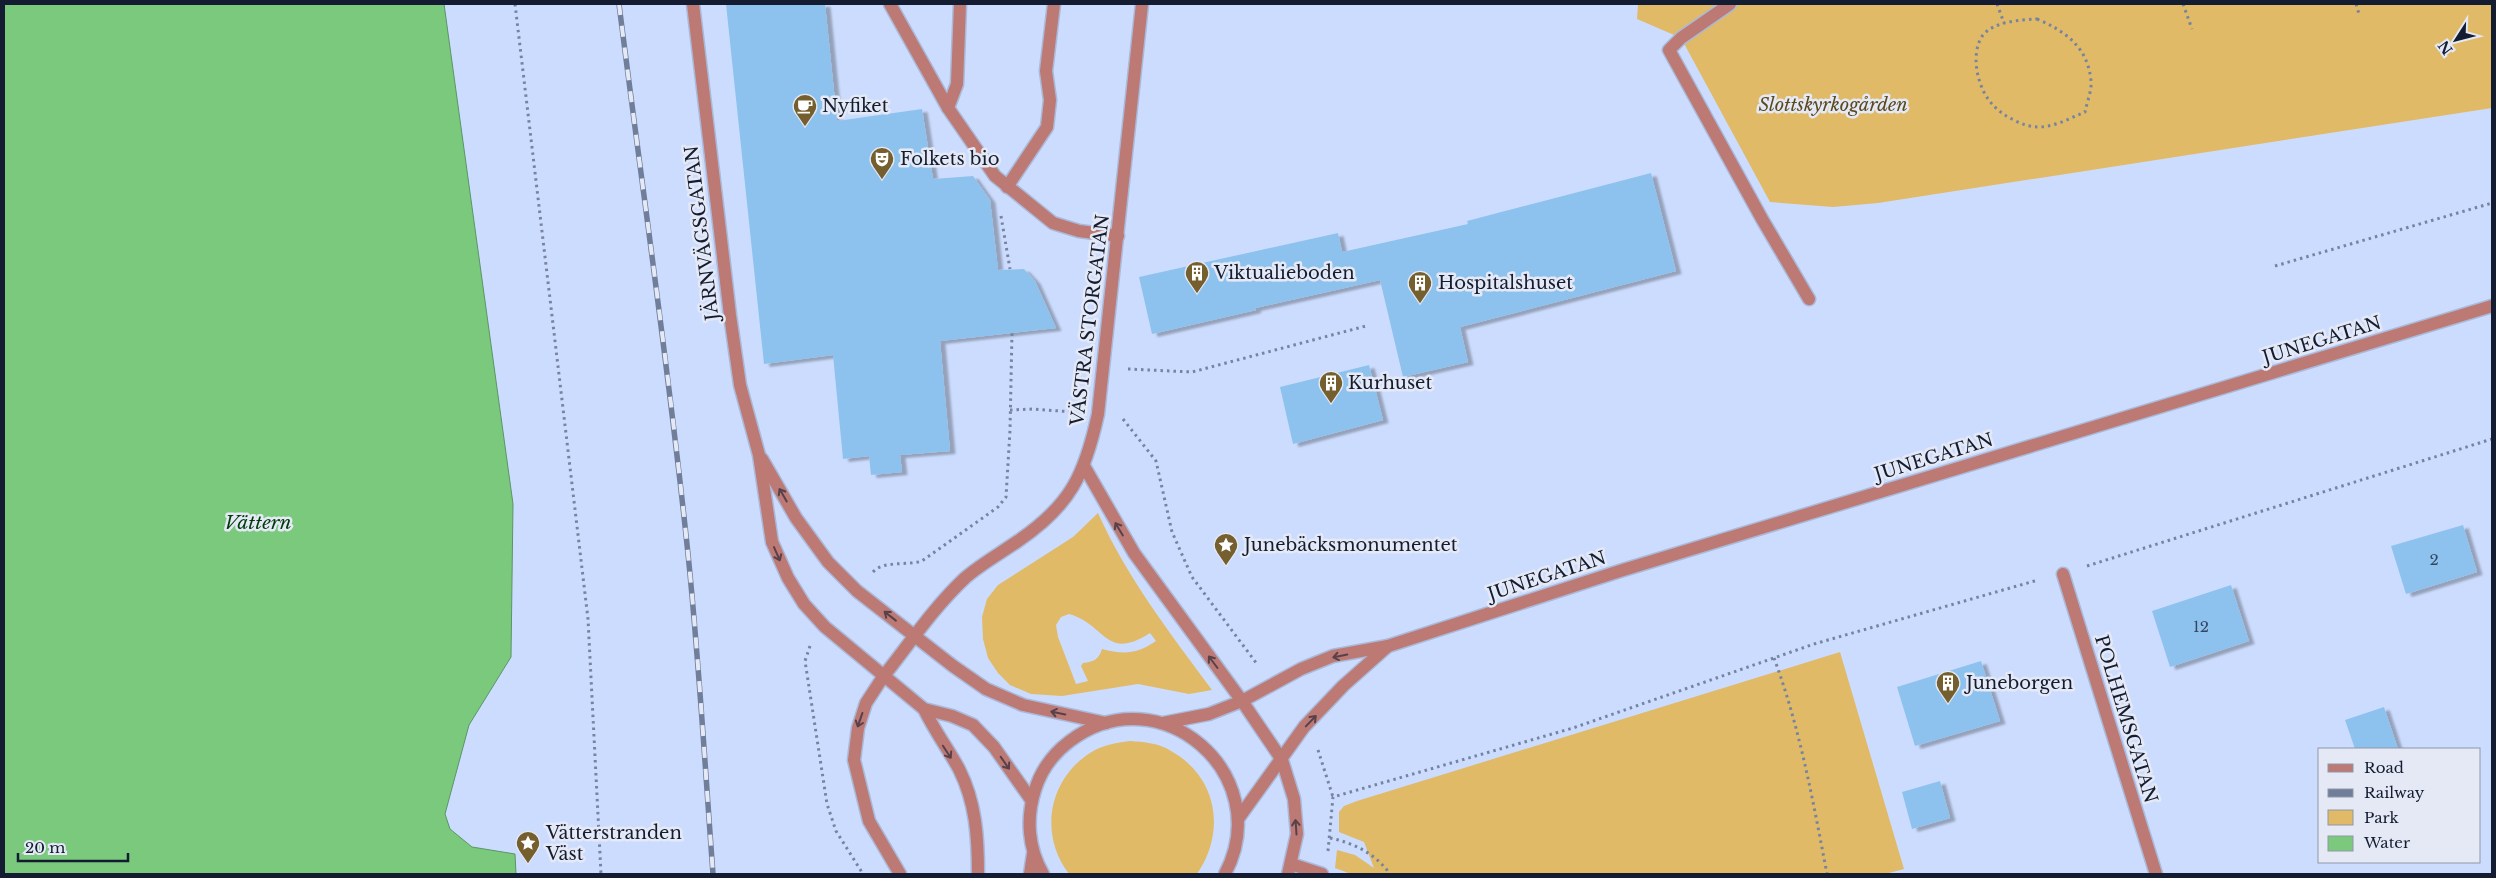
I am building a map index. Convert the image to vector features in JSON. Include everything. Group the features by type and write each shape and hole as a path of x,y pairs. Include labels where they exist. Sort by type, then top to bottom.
{"street":[{"name":"JÄRNVÄGSGATAN","path":"693,4 740,385 759,455 772,542 788,578 804,604 825,627 883,677 924,709 952,716 973,726 994,747 1032,800"},
{"path":"890,4 948,108 995,176 1053,223 1079,231 1118,236"},
{"path":"948,108 957,84 960,4"},
{"path":"1007,187 1048,127 1050,100 1046,72 1054,4"},
{"name":"VÄSTRA STORGATAN","path":"900,874 869,821 854,760 858,728 866,703 883,677 944,599 967,576 1029,534 1058,508 1075,486 1084,466 1098,414 1142,4"},
{"path":"1730,4 1720,13 1681,38 1669,50 1762,219 1809,299"},
{"name":"JUNEGATAN","path":"1163,723 1209,714 1242,701 1301,668 1333,656 1388,646 1633,567 2492,306"},
{"name":"JÄRNVÄGSGATAN","path":"759,455 796,518 828,562 857,591 953,666 986,689 1023,705 1106,723"},
{"path":"1084,466 1134,553 1242,701 1282,760 1294,799 1297,834 1289,869 1322,874"},
{"name":"POLHEMSGATAN","path":"2063,574 2156,874"},
{"name":"JUNEGATAN","path":"1238,819 1304,727 1344,686 1388,646"},
{"path":"924,709 938,736 959,769 972,804 978,837 978,874"},
{"path":"1043,874 1033,851 1029,826 1032,800 1044,771 1064,746 1091,728 1106,723 1135,719 1163,723 1189,735 1201,744 1220,765 1233,791 1238,819 1236,847 1225,874"},
{"path":"1030,874 1033,851"}],"path":[{"path":"515,4 588,619 601,874"},
{"path":"1997,4 2004,23"},
{"path":"2183,4 2192,30"},
{"path":"2356,4 2359,14"},
{"path":"2037,19 2056,28 2073,40 2086,60 2091,82 2086,112 2056,124 2037,127 2014,120 1994,106 1985,93 1977,72 1976,49 1984,34 2004,23 2037,19"},
{"path":"995,176 1010,270"},
{"path":"2275,266 2492,203"},
{"path":"1103,367 1192,372 1366,326"},
{"path":"1010,410 1033,409 1123,418 1156,461 1172,532 1192,576 1271,685"},
{"path":"1333,797 1574,728 1814,644 2063,574 2492,439"},
{"path":"1774,658 1792,711 1827,874"},
{"path":"1304,727 1321,754 1333,797 1328,854"},
{"path":"1330,838 1347,841 1360,848 1380,862 1390,874"}],"green space":[{"name":"Slottskyrkogården","path":"1638,4 2492,4 2492,108 1878,203 1833,207 1770,202 1681,38 1637,19"},
{"path":"1098,513 1136,583 1212,690 1189,694 1138,684 1062,696 1031,694 1010,685 998,673 988,658 983,639 982,617 987,599 998,585 1073,537","holes":["1069,614 1081,619 1114,642 1124,644 1135,641 1150,633 1156,641 1143,649 1124,653 1102,649 1096,659 1083,663 1081,666 1088,681 1076,684 1058,637 1056,625 1061,617"]},
{"path":"1840,652 1904,869 1885,874 1351,874 1335,868 1337,850 1355,855 1374,868 1364,842 1339,832 1339,812 1344,806"},
{"path":"1130,741 1146,742 1171,751 1187,762 1199,775 1208,790 1214,823 1212,841 1206,858 1197,874 1069,874 1060,859 1051,826 1052,809 1057,793 1065,778 1076,764 1095,750"}],"water":[{"name":"Vättern","path":"4,4 444,4 513,504 511,657 469,725 445,814 450,829 472,847 515,854 516,874 4,874"}],"building":[{"path":"726,4 825,4 837,121 922,109 933,179 973,176 990,200 998,270 1024,269 1035,281 1056,328 940,341 950,451 900,455 902,472 871,475 869,456 843,459 833,355 764,364"},
{"path":"1651,173 1676,271 1460,327 1468,362 1403,377 1380,280 1255,308 1256,310 1152,334 1139,277 1338,233 1342,252 1468,224 1467,221"},
{"name":"Kurhuset","path":"1369,365 1383,420 1293,444 1280,387"},
{"path":"2463,525 2477,572 2406,594 2391,546"},
{"path":"2231,585 2249,641 2170,667 2152,611"},
{"name":"Juneborgen","path":"1981,661 2000,721 1915,746 1897,687"},
{"path":"2384,707 2398,748 2355,748 2345,720"},
{"path":"1940,781 1950,818 1912,829 1902,792"}],"railway":[{"path":"619,4 681,485 699,674 713,874"}],"place":[{"name":"Nyfiket","path":"805,127"},
{"name":"Folkets bio","path":"882,180"},
{"name":"Viktualieboden","path":"1197,294"},
{"name":"Hospitalshuset","path":"1420,304"},
{"name":"Kurhuset","path":"1331,404"},
{"name":"Junebäcksmonumentet","path":"1226,566"},
{"name":"Juneborgen","path":"1948,704"},
{"name":"Vätterstranden Väst","path":"528,864"}]}
